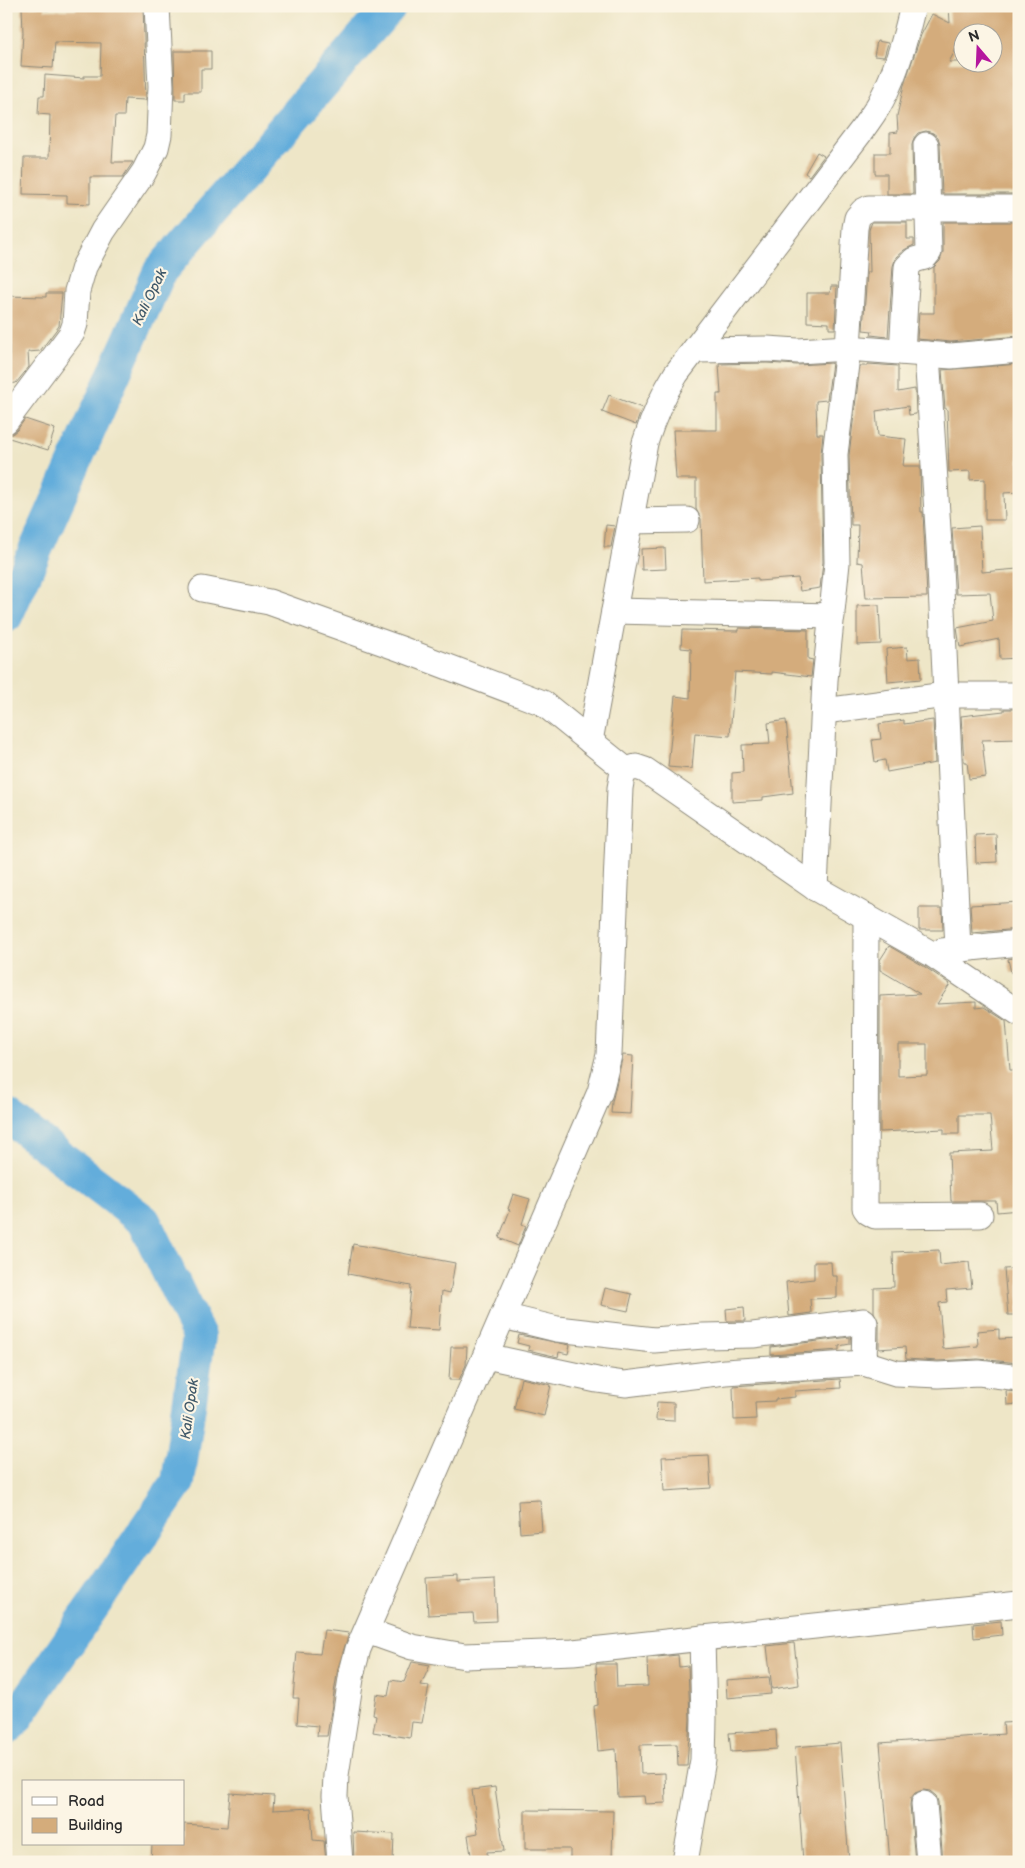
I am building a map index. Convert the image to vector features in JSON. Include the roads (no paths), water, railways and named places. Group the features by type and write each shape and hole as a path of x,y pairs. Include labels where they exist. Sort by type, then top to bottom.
{"street":[{"path":"6,421 72,333 75,324 77,290 84,267 103,231 144,172 156,148 159,135 161,86 157,6"},
{"path":"590,740 645,443 653,417 667,388 862,130 880,103 902,48 913,6"},
{"path":"926,145 929,209 928,254 914,260 907,267 915,353 939,545 958,949"},
{"path":"815,888 825,680 837,563 835,454 848,348 857,218 863,211 869,208 1019,208"},
{"path":"695,350 767,349 798,351 848,348 951,356 1019,350"},
{"path":"631,521 688,520"},
{"path":"202,589 269,602 402,649 543,703 626,770"},
{"path":"614,611 832,616"},
{"path":"824,710 946,695 1019,695"},
{"path":"340,1862 335,1796 336,1775 352,1672 358,1649 600,1092 609,1055 620,788 622,776 626,770 636,767 645,770 815,888 930,953 1019,1013"},
{"path":"866,916 865,1208 875,1216 980,1215"},
{"path":"930,953 1019,943"},
{"path":"503,1316 557,1329 654,1340 753,1335 864,1321 864,1363"},
{"path":"486,1356 596,1380 625,1384 724,1372 864,1363 896,1373 938,1375 979,1373 1019,1378"},
{"path":"367,1631 412,1647 465,1656 573,1652 1019,1604"},
{"path":"684,1862 703,1760 702,1638"},
{"path":"924,1804 929,1862"}],"waterway":[{"name":"Kali Opak","path":"6,616 160,271 390,6"},
{"name":"Kali Opak","path":"6,1115 144,1221 199,1336 178,1482 13,1723 6,1729"}]}
